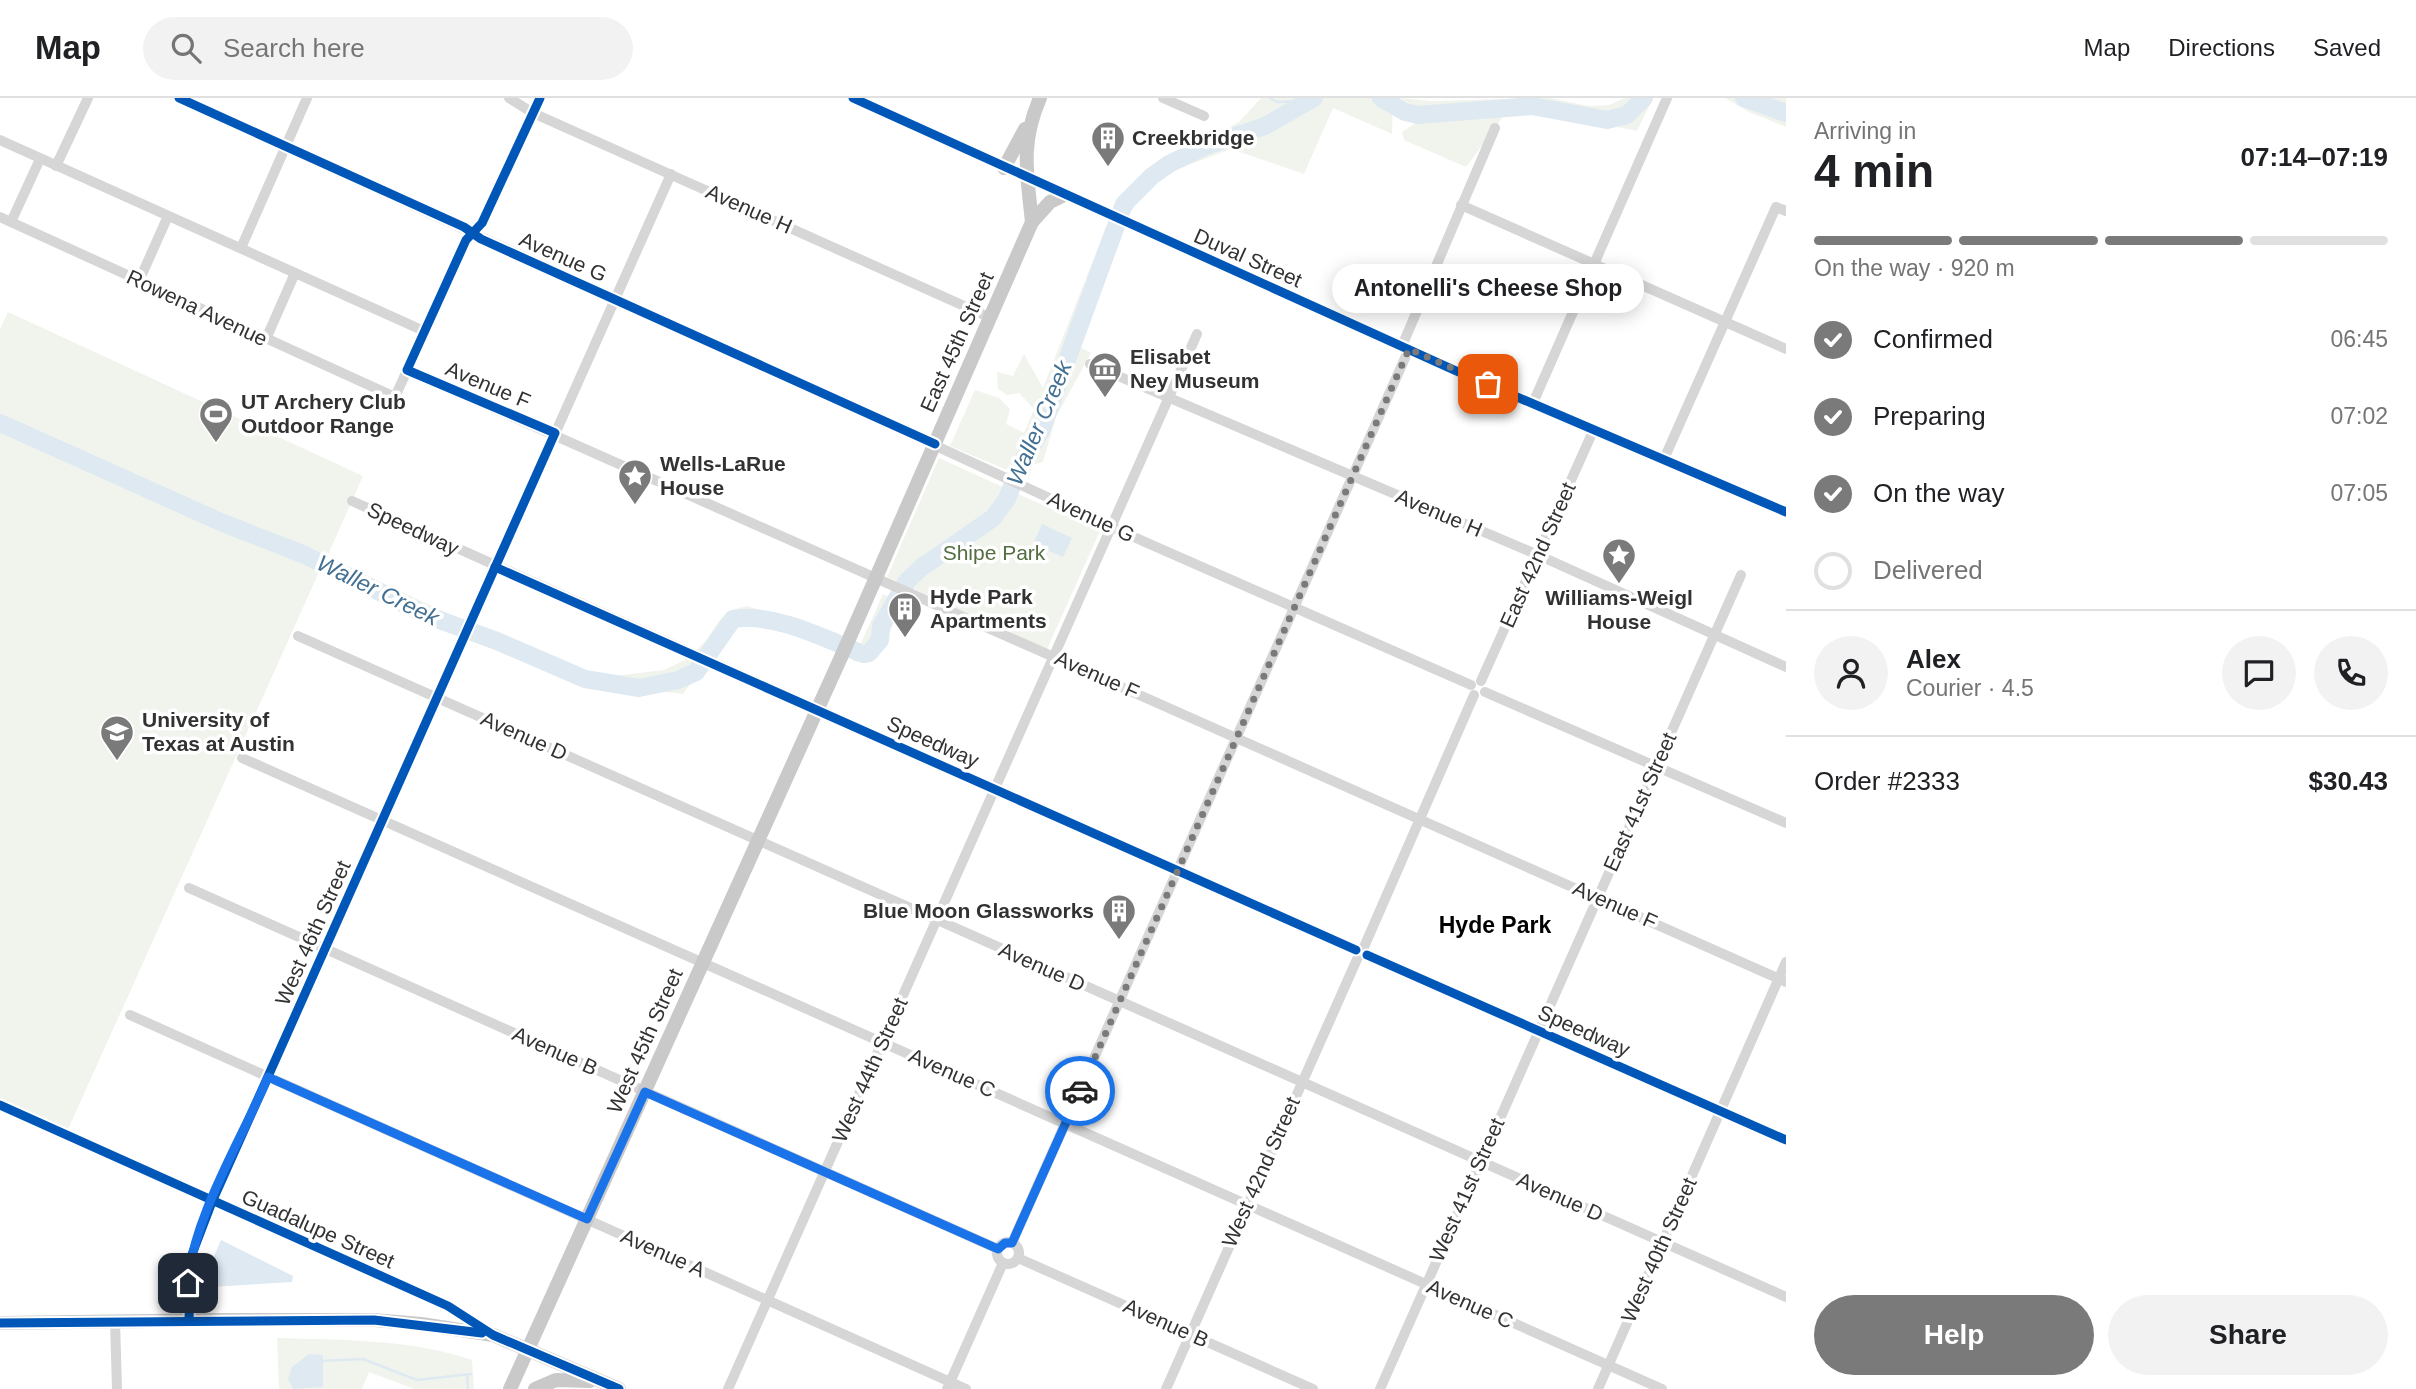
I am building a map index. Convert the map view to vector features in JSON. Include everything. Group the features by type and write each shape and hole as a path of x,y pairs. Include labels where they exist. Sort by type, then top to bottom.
{"main road":[{"name":"East 45th Street","path":"817,709 1032,222 1025,152 1029,125 1040,98"},
{"path":"1003,168 1018,138 1029,125"},
{"path":"1032,222 1050,202 1064,195"},
{"name":"West 45th Street","path":"510,1389 817,709"},
{"path":"0,1323 374,1320 493,1335"},
{"name":"Guadalupe Street","path":"493,1335 619,1389"},
{"path":"535,1389 556,1380 602,1381"}],"street":[{"path":"56,166 88,98"},
{"name":"Avenue G","path":"179,98 1145,542 1786,823"},
{"path":"241,248 307,98"},
{"name":"Avenue H","path":"509,98 533,113 991,318"},
{"path":"407,370 466,240 482,223 540,98"},
{"name":"Duval Street","path":"853,98 1027,179 1405,347 1786,512"},
{"path":"1163,98 1204,116"},
{"path":"1533,403 1667,98"},
{"path":"1012,1243 1353,475 1461,205 1495,128"},
{"path":"0,140 425,331"},
{"path":"12,222 40,159"},
{"name":"West 46th Street","path":"189,1320 191,1257 212,1202 435,697 671,174"},
{"path":"1461,205 1786,349"},
{"path":"1664,459 1725,322 1781,209"},
{"path":"139,281 168,216"},
{"name":"Rowena Avenue","path":"0,217 395,397 407,370"},
{"path":"266,340 295,273"},
{"name":"West 44th Street","path":"728,1389 1197,334"},
{"name":"Avenue H","path":"1090,364 1170,395 1538,555 1786,667"},
{"name":"Avenue F","path":"407,370 555,433 1782,980"},
{"name":"East 42nd Street","path":"1361,952 1594,429"},
{"name":"Speedway","path":"352,501 1786,1140"},
{"name":"East 41st Street","path":"1538,1030 1741,575"},
{"name":"Avenue D","path":"298,636 1786,1297"},
{"name":"Avenue C","path":"243,758 1662,1389"},
{"name":"Avenue B","path":"190,888 998,1249"},
{"name":"West 42nd Street","path":"1166,1389 1361,952"},
{"name":"West 40th Street","path":"1598,1389 1782,980 1786,962"},
{"name":"Avenue A","path":"130,1015 768,1299 948,1386 966,1389"},
{"name":"West 41st Street","path":"1380,1389 1538,1030"},
{"name":"Guadalupe Street","path":"0,1105 448,1306 493,1335"},
{"path":"1005,1243 1012,1243 1019,1251 1018,1258 1013,1263 1003,1263 997,1256 998,1249 1005,1243"},
{"name":"Avenue B","path":"1018,1258 1313,1389"},
{"path":"948,1386 1003,1263"},
{"path":"115,1321 117,1389"}],"green space":[{"path":"1261,98 1393,98 1392,134 1333,108 1304,174 1231,149 1151,179 1131,212 1115,205 1158,165 1239,122"},
{"path":"1400,98 1431,101 1550,98 1588,106 1609,105 1625,98 1653,98 1637,131 1539,111 1505,114 1466,167 1404,140 1402,132 1417,122 1422,112"},
{"path":"1725,98 1786,98 1786,127 1749,112"},
{"path":"1106,227 1120,234 1078,346 1091,353 1056,417 1043,462 1032,465 1029,479 950,446 975,390 999,398 1010,409 1006,424 1024,433 1034,409 1019,393 1007,395 998,389 997,372 1013,376 1024,354 1043,388"},
{"name":"University of Texas at Austin","path":"8,312 363,476 327,557 462,620 457,634 320,570 65,1136 0,1105 0,329"},
{"name":"Shipe Park","path":"939,458 1100,531 1047,649 887,577"},
{"path":"883,594 902,603 890,632 872,657 853,661"},
{"path":"747,606 837,633 830,648 783,630 745,625 729,634 712,657 696,651 722,618"},
{"path":"475,625 594,675 664,670 687,659 704,665 683,694 566,680 469,639"},
{"path":"277,1338 400,1344 448,1353 472,1360 474,1389 414,1389 369,1372 362,1389 279,1389"}],"shaded area":[{"path":"1042,524 1072,538 1063,557 1033,544"},
{"path":"221,1240 293,1276 292,1282 211,1287 208,1270"},
{"path":"309,1354 323,1355 323,1387 293,1389 288,1379 292,1367"}],"waterway":[{"path":"1270,98 1277,102 1307,101"},
{"name":"Waller Creek","path":"0,423 223,523 305,555 426,615 497,641 585,679 639,688 678,680 696,672 733,619 750,618 783,623 863,654 869,653 880,640 881,626 907,581 922,567 993,518 1007,499 1020,465 1041,431 1124,204 1152,176 1169,164 1206,146 1265,126 1314,98"},
{"name":"Waller Creek","path":"1381,98 1405,112 1418,115 1532,106 1607,120 1627,115 1644,98"},
{"name":"Waller Creek","path":"1744,98 1786,113"},
{"path":"322,1361 363,1359 417,1380 471,1374"},
{"path":"467,1375 468,1389"}],"cycle path":[{"path":"179,98 464,227 481,239 935,444"},
{"path":"189,1320 191,1257 212,1202 555,433 407,370 466,240 482,223 540,98"},
{"path":"853,98 1454,370 1786,512"},
{"path":"495,567 1356,950"},
{"path":"1367,955 1786,1140"},
{"path":"0,1105 448,1306 493,1335 619,1389"},
{"path":"0,1323 374,1320 482,1333"}],"way so far":[{"path":"1080,1091 1409,349 1488,384"}],"place":[{"name":"Creekbridge","path":"1108,168"},
{"name":"Antonelli's Cheese Shop","path":"1488,384"},
{"name":"Elisabet Ney Museum","path":"1105,399"},
{"name":"UT Archery Club Outdoor Range","path":"216,444"},
{"name":"Wells-LaRue House","path":"635,506"},
{"name":"Williams-Weigl House","path":"1619,585"},
{"name":"Hyde Park Apartments","path":"905,639"},
{"name":"University of Texas at Austin","path":"117,762"},
{"name":"Blue Moon Glassworks","path":"1119,941"}],"district":[{"name":"Hyde Park","path":"1495,925"}],"route":[{"path":"188,1283 195,1245 268,1077 587,1219 645,1092 998,1249 1002,1244 1012,1243 1080,1091"}]}
